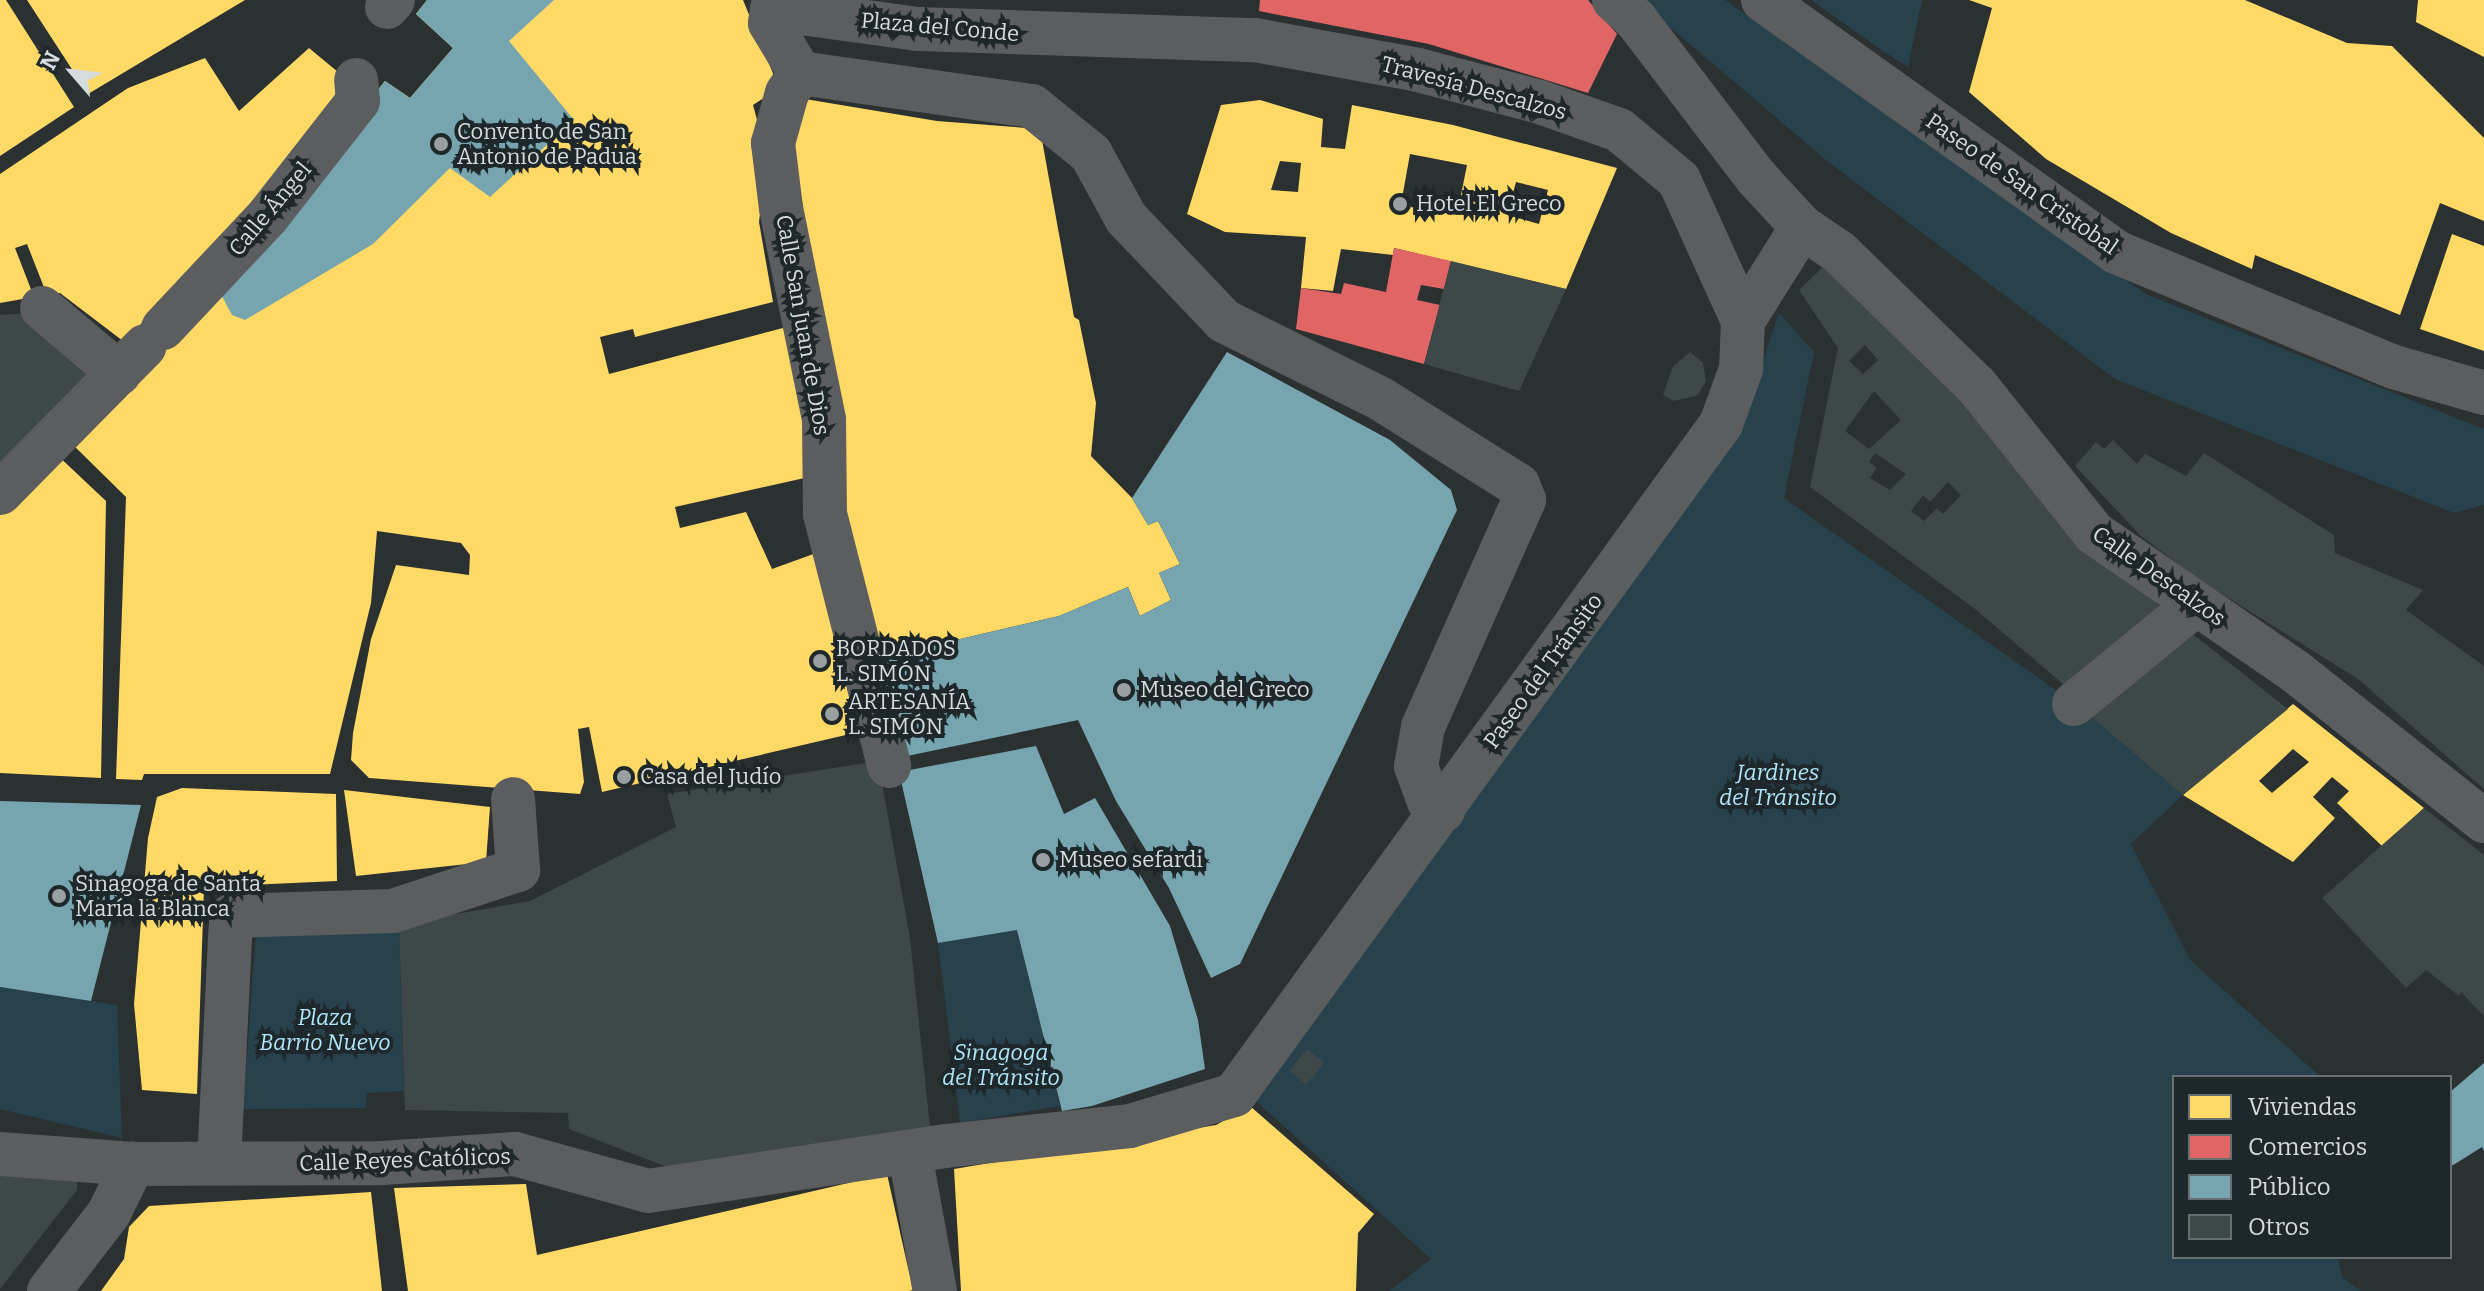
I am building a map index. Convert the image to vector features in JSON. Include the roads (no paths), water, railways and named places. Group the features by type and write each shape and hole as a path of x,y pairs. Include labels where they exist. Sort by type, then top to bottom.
{"street":[{"path":"1614,0 1636,20 1756,177 1802,227"},
{"name":"Paseo de San Cristobal","path":"1763,0 2116,252 2394,367 2484,393"},
{"name":"Plaza del Conde","path":"800,73 770,23 769,4 918,29 1136,17"},
{"name":"Travesía Descalzos","path":"1136,17 1418,70 1540,102 1619,130 1679,180 1743,321"},
{"path":"800,73 1032,106 1091,154 1126,218 1224,321 1381,399 1518,485 1524,500 1423,727 1416,766 1429,801 1443,810"},
{"name":"Calle San Juan de Dios","path":"800,73 787,93 773,143 781,208 824,420 825,514 879,741 889,766"},
{"name":"Calle Ángel","path":"0,493 268,216 358,101 356,80"},
{"name":"Paseo del Tránsito","path":"928,1150 1130,1126 1234,1095 1721,424 1741,369 1743,321 1802,227"},
{"name":"Calle Descalzos","path":"1802,227 1839,252 1976,385 2094,533 2296,672 2484,821"},
{"path":"42,308 142,349"},
{"path":"2074,704 2196,604"},
{"path":"219,1163 231,916 393,911 518,870 513,799"},
{"path":"928,1150 935,1291"},
{"name":"Calle Reyes Católicos","path":"0,1154 133,1164 382,1163 515,1154 648,1191 928,1150"},
{"path":"49,1291 109,1213 133,1164"}],"place":[{"name":"Convento de San Antonio de Padua","path":"441,144"},
{"name":"Hotel El Greco","path":"1400,204"},
{"name":"BORDADOS L. SIMÓN","path":"820,661"},
{"name":"Museo del Greco","path":"1124,690"},
{"name":"ARTESANÍA L. SIMÓN","path":"832,714"},
{"name":"Casa del Judío","path":"624,777"},
{"name":"Museo sefardi","path":"1043,860"},
{"name":"Sinagoga de Santa María la Blanca","path":"59,896"}],"park label":[{"name":"Jardines del Tránsito","path":"1778,784"},
{"name":"Plaza Barrio Nuevo","path":"325,1030"},
{"name":"Sinagoga del Tránsito","path":"1001,1064"}]}
